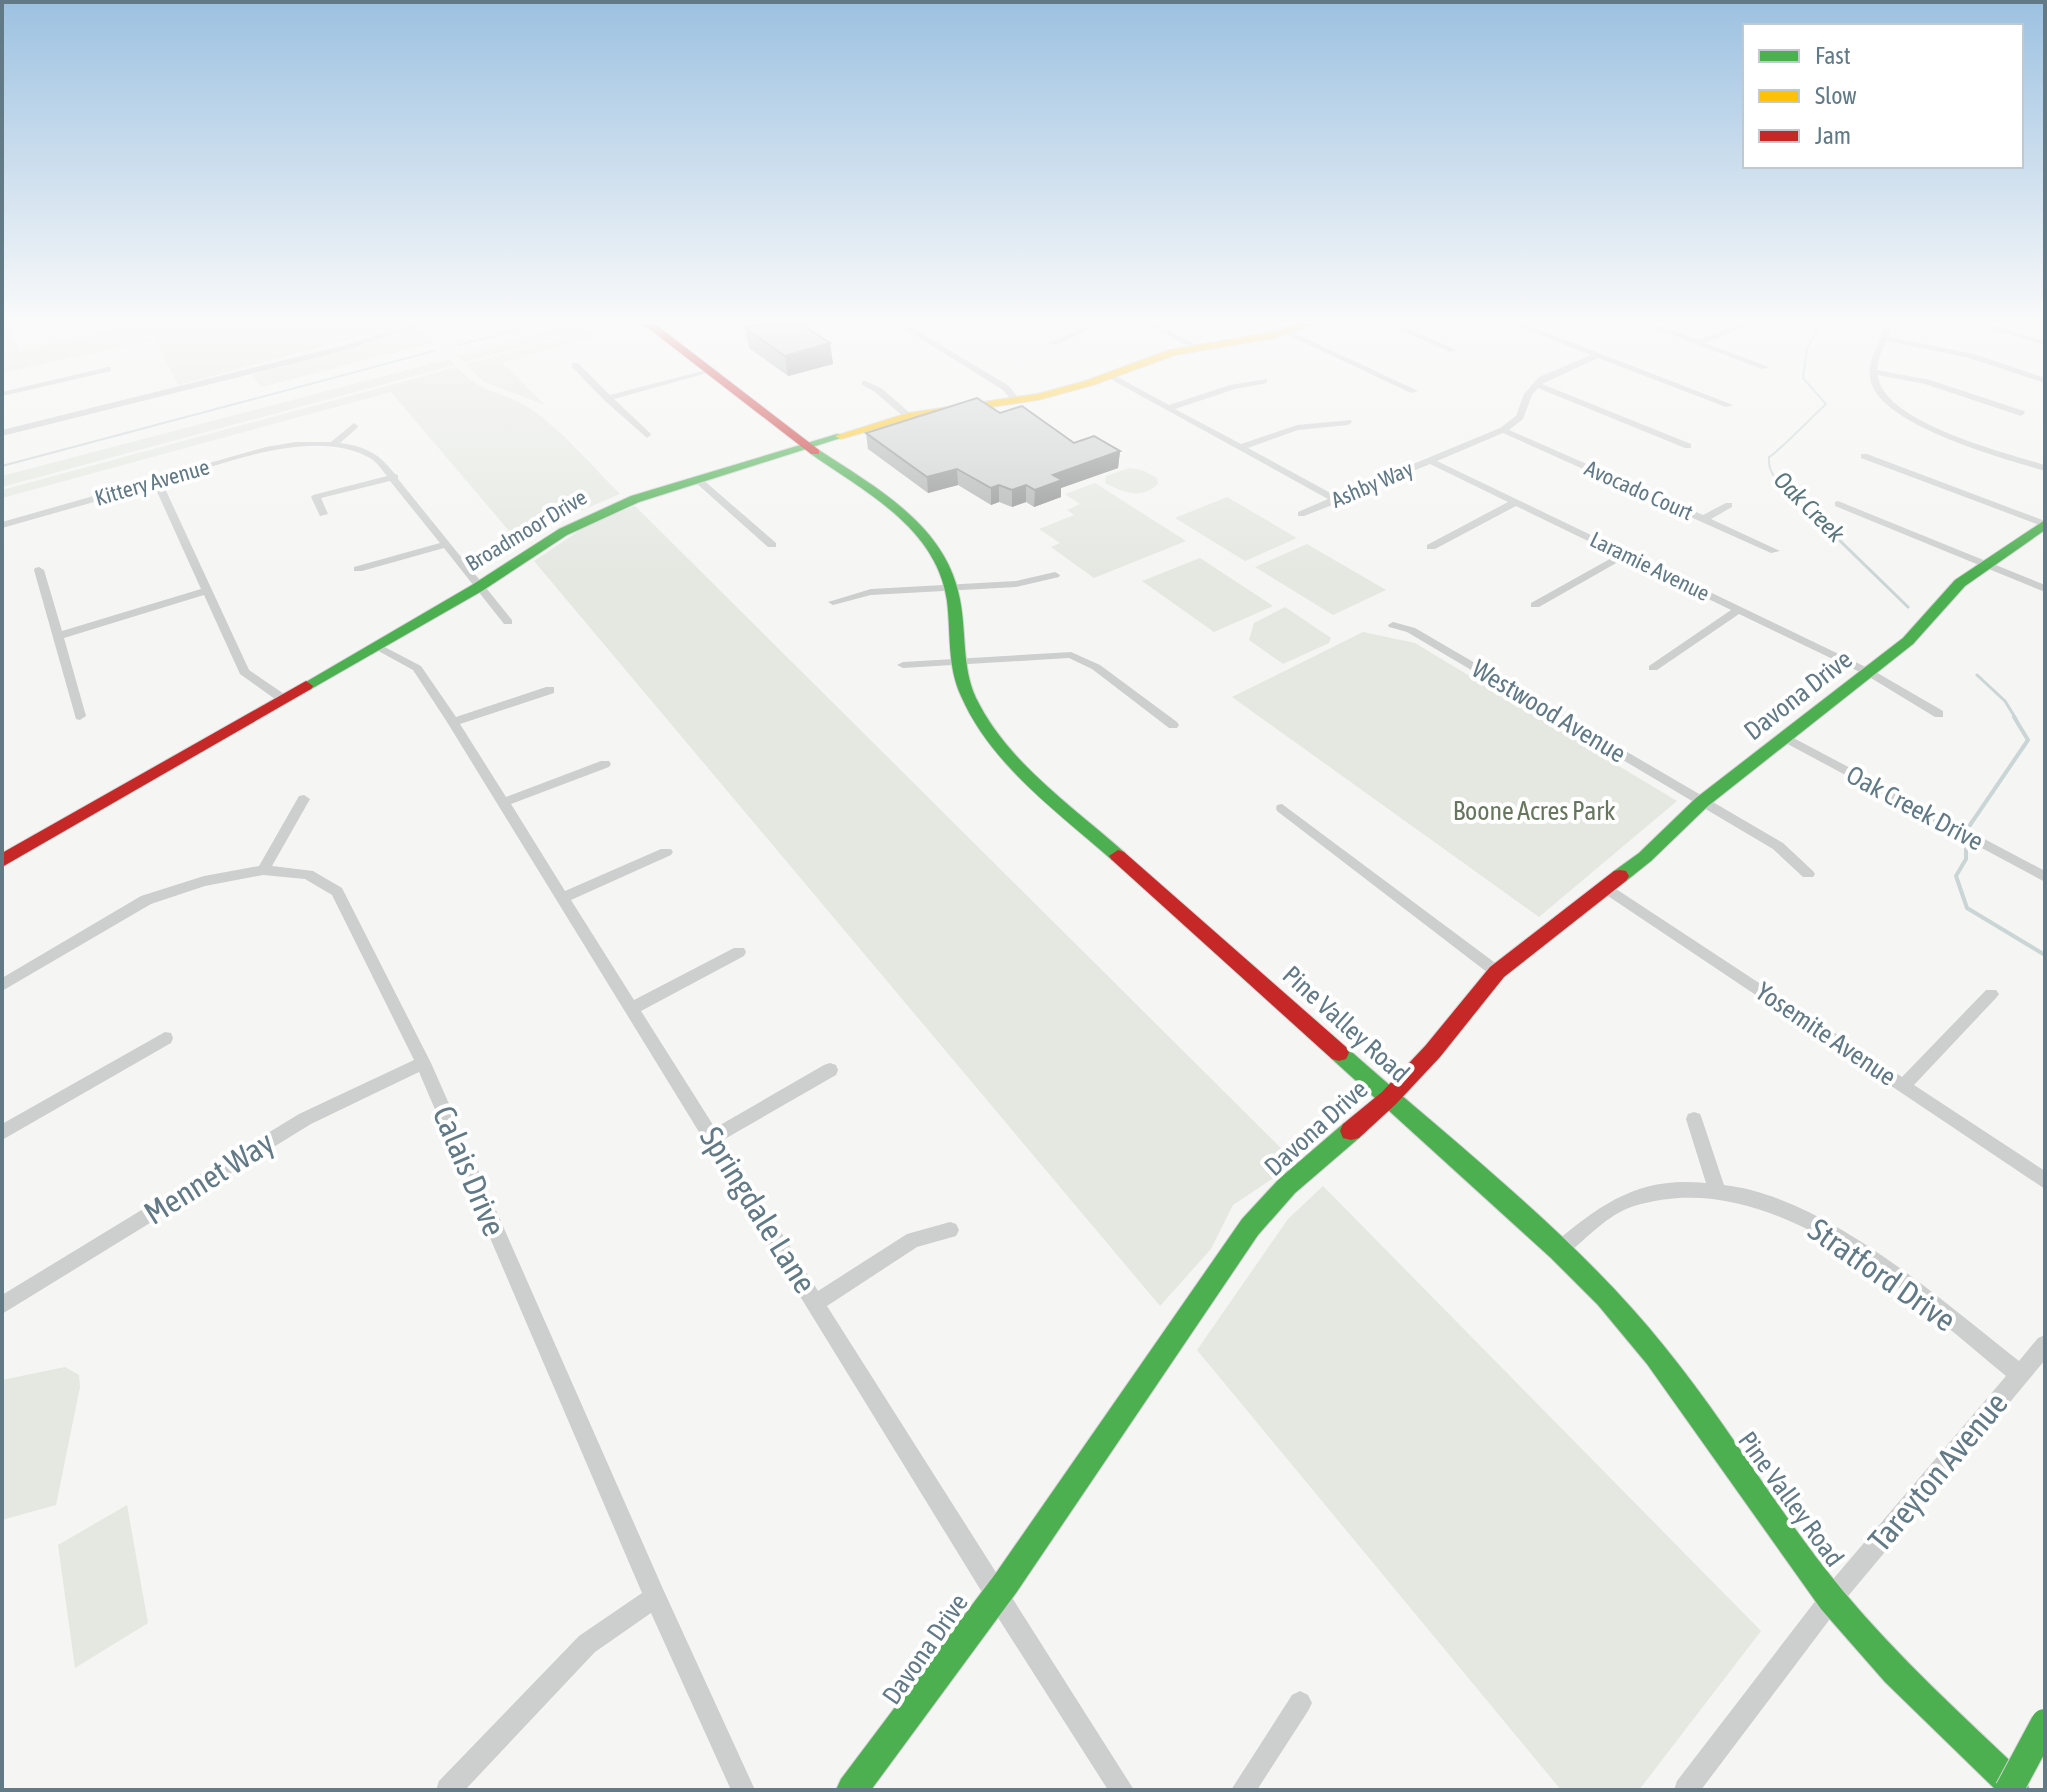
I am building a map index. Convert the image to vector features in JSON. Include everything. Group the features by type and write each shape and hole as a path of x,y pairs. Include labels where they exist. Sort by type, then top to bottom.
{"main road":[{"name":"Pine Valley Road","path":"757,408 932,544 948,572 952,586 958,662 967,692 997,742 1041,787 1559,1250 1606,1297 1656,1355 1831,1599 1895,1672 2018,1790"},
{"name":"Broadmoor Drive","path":"2,861 477,588 563,532 600,513 908,416 965,408"},
{"name":"Davona Drive","path":"852,1790 996,1594 1250,1227 1287,1186 1389,1098 1433,1051 1497,972 1538,937 1645,857 1702,802 1870,673 1908,641 1960,583 2045,524"},
{"path":"2009,1790 2045,1723"}],"street":[{"path":"2,433 104,408"},
{"path":"617,408 647,435"},
{"path":"898,408 908,416"},
{"path":"1169,408 1337,500"},
{"path":"1503,430 1520,417 1523,408"},
{"path":"1594,408 1688,446"},
{"path":"1894,408 1929,427 2045,468"},
{"path":"2005,408 2021,413"},
{"path":"1241,447 1297,428 1348,422"},
{"path":"334,444 354,426"},
{"name":"Ashby Way","path":"1301,514 1503,430"},
{"name":"Avocado Court","path":"1503,430 1775,551"},
{"name":"Kittery Avenue","path":"2,525 281,448 334,444 376,457 395,477 477,588 508,622"},
{"path":"1864,456 2045,524"},
{"name":"Laramie Avenue","path":"1429,460 1870,673 1939,714"},
{"path":"323,514 316,497 395,477"},
{"path":"698,480 772,545"},
{"path":"157,481 244,672 283,699"},
{"path":"1431,547 1517,501"},
{"path":"1838,504 2045,589"},
{"path":"1703,519 1729,505"},
{"path":"358,569 444,545"},
{"path":"1535,605 1625,554"},
{"path":"39,570 80,716"},
{"path":"833,602 871,592 1016,584 1055,575"},
{"path":"58,636 207,591"},
{"path":"1653,668 1739,609"},
{"name":"Westwood Avenue","path":"1393,625 1411,630 1778,846 1808,874"},
{"name":"Springdale Lane","path":"377,646 417,668 453,722 996,1594 1122,1790"},
{"path":"903,665 1071,655 1081,657 1173,725"},
{"path":"453,722 550,690"},
{"name":"Oak Creek Drive","path":"1786,738 2045,877"},
{"path":"502,803 605,764"},
{"path":"263,870 304,799"},
{"path":"1282,808 1497,972"},
{"path":"564,897 666,852"},
{"name":"Calais Drive","path":"2,985 146,900 204,881 263,870 308,874 337,892 423,1063 655,1597 743,1790"},
{"name":"Yosemite Avenue","path":"1607,888 2045,1181"},
{"path":"633,1008 739,952"},
{"path":"1903,1086 1991,994"},
{"path":"2,1133 165,1038"},
{"name":"Mennet Way","path":"2,1305 305,1119 423,1063"},
{"path":"712,1138 830,1070"},
{"path":"1694,1119 1717,1191"},
{"name":"Stratford Drive","path":"1559,1250 1605,1213 1632,1198 1668,1190 1717,1191 1767,1204 1815,1224 1866,1255 2020,1375"},
{"path":"816,1303 913,1240 950,1230"},
{"name":"Tareyton Avenue","path":"1686,1790 1831,1599 2045,1345"},
{"path":"448,1790 587,1644 655,1597"},
{"path":"1243,1790 1300,1703"}],"green space":[{"path":"263,408 297,408 2,487 2,476"},
{"path":"307,408 334,408 2,498 2,490"},
{"path":"404,408 529,408 566,439 620,494 568,516 521,545"},
{"path":"1129,468 1142,470 1157,478 1158,484 1139,493 1105,483 1106,476"},
{"path":"1095,483 1186,541 1094,578 1051,547 1060,543 1039,529 1074,515 1067,510 1080,504 1065,494"},
{"path":"1227,497 1297,538 1245,561 1175,518"},
{"path":"635,506 1296,1163 1233,1205 1211,1249 1160,1306 534,561 592,522"},
{"path":"1307,544 1386,590 1333,615 1255,567"},
{"path":"1200,558 1273,606 1214,632 1142,581"},
{"path":"1285,607 1331,638 1329,643 1283,664 1249,640 1254,623"},
{"name":"Boone Acres Park","path":"1363,632 1415,643 1677,801 1539,917 1232,697"},
{"path":"1323,1186 1761,1631 1639,1790 1561,1790 1197,1350 1288,1219"},
{"path":"65,1367 79,1375 80,1387 56,1505 2,1520 2,1380"},
{"path":"127,1505 148,1623 75,1668 58,1545"}],"building":[{"path":"946,408 992,408 1000,413 1024,408 1074,443 1094,436 1120,451 1053,475 1062,480 1035,490 1026,485 1012,490 999,485 991,488 957,469 927,477 866,433"}],"waterway":[{"path":"2,466 221,408"},
{"name":"Oak Creek","path":"1797,499 1774,475 1769,457 1822,408"},
{"name":"Oak Creek","path":"1795,497 1908,607"},
{"name":"Oak Creek","path":"1977,675 2005,701 2016,719"},
{"name":"Oak Creek","path":"1970,825 2028,740 2014,717"},
{"name":"Oak Creek","path":"1966,847 1966,859 1956,876 1967,908 2045,955"}],"traffic: fast":[{"path":"306,686 477,588 563,532 635,499 841,436"},
{"path":"815,452 900,512 935,550 947,572 953,597 964,686 982,721 1036,784 1118,856"},
{"path":"1620,876 1645,857 1702,802 1908,641 1960,583 2045,524"},
{"path":"1339,1053 1559,1250 1606,1297 1656,1355 1831,1599 1895,1672 2015,1787"},
{"path":"852,1790 1006,1583 1250,1227 1287,1186 1351,1131"},
{"path":"2009,1790 2045,1723"}],"traffic: slow":[{"path":"841,436 908,416 965,408"}],"traffic: jam":[{"path":"757,408 815,452"},
{"path":"2,861 306,686"},
{"path":"1118,856 1339,1053"},
{"path":"1351,1131 1389,1098 1433,1051 1497,972 1620,876"}]}
